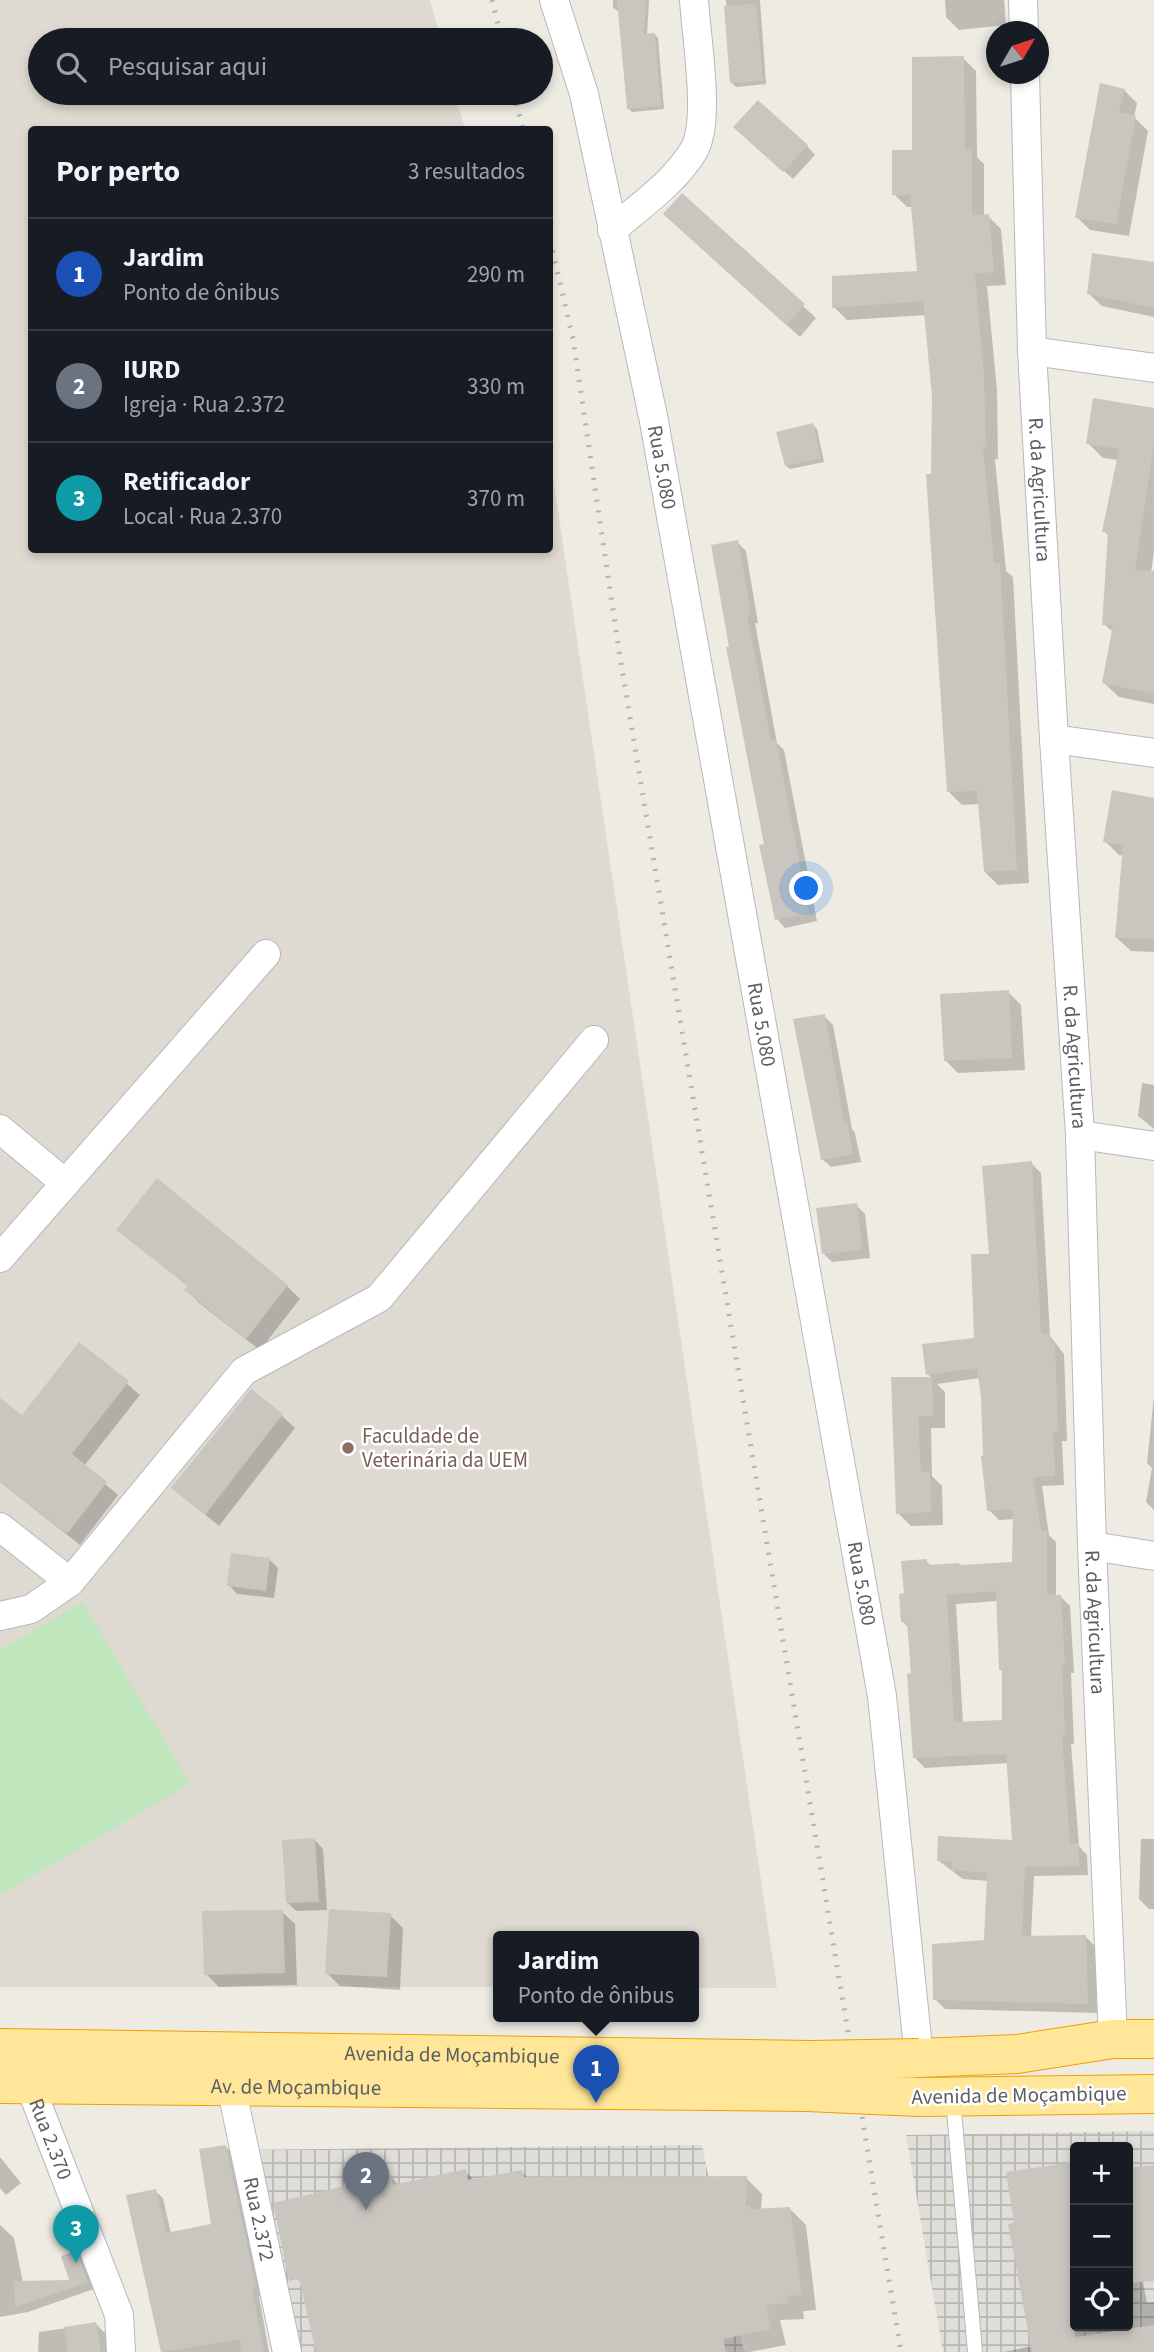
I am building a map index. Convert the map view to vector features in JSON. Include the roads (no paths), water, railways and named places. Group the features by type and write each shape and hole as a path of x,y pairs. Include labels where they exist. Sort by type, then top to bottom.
{"highway":[{"name":"Avenida de Moçambique","path":"591,2090 809,2076 919,2058 1017,2054 1113,2039 1154,2039"},
{"name":"Avenida de Moçambique","path":"0,2048 809,2076 936,2097 1154,2094"},
{"name":"Av. de Moçambique","path":"14,2083 591,2090"}],"street":[{"name":"Rua 5.080","path":"554,0 584,94 653,416 882,1696 919,2058"},
{"path":"612,230 674,177 695,149 703,121 694,0"},
{"path":"1023,0 1024,21"},
{"name":"R. da Agricultura","path":"1025,84 1032,351 1080,1135 1091,1546 1113,2039"},
{"path":"1032,351 1154,368"},
{"path":"1054,739 1154,753"},
{"path":"0,1258 266,954"},
{"path":"0,1616 30,1609 70,1582 244,1371 379,1298 594,1040"},
{"path":"0,1129 65,1183"},
{"path":"1080,1135 1154,1146"},
{"path":"0,1527 70,1582"},
{"path":"1091,1546 1154,1556"},
{"name":"Rua 2.370","path":"14,2083 119,2315 121,2352"},
{"name":"Rua 2.372","path":"231,2086 287,2352"}],"lane":[{"path":"936,2097 975,2352"}],"railway":[{"path":"492,0 499,28"},
{"path":"517,105 522,126"},
{"path":"553,253 573,339 620,657 901,2352"}],"place":[{"name":"Faculdade de Veterinária da UEM","path":"348,1448"},
{"name":"Jardim","path":"596,2103"},
{"name":"IURD","path":"366,2210"},
{"name":"Retificador","path":"76,2263"}]}
